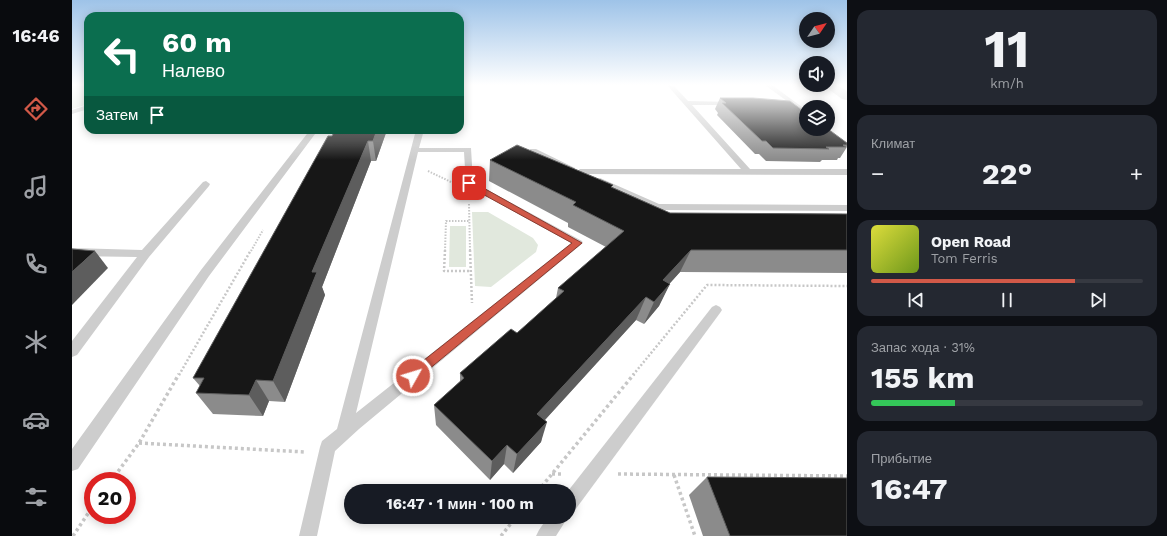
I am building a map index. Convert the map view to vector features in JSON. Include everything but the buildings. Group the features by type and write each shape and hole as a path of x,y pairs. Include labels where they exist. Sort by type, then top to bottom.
{"lane":[{"path":"693,110 748,172"},
{"path":"72,464 205,273 311,134"},
{"path":"344,433 419,134"},
{"path":"308,536 328,447 578,243 469,183 468,150 415,150"},
{"path":"534,151 658,207 847,208"},
{"path":"580,172 847,172"},
{"path":"72,351 145,254 206,184"},
{"path":"72,252 145,254"},
{"path":"576,495 716,310"},
{"path":"545,536 554,524"}],"path":[{"path":"469,183 473,328"},
{"path":"470,221 446,221 444,271 471,271"},
{"path":"118,472 139,443 267,223"},
{"path":"544,484 707,285 847,286"},
{"path":"139,443 327,453"},
{"path":"552,474 847,476"},
{"path":"674,475 694,536"},
{"path":"74,536 84,520"},
{"path":"501,536 510,524"}],"shaded area":[{"path":"472,212 488,212 533,238 538,245 536,252 491,287 475,286"},
{"path":"450,226 466,226 466,267 449,267"}],"route":[{"path":"413,376 578,243 469,183"}]}
